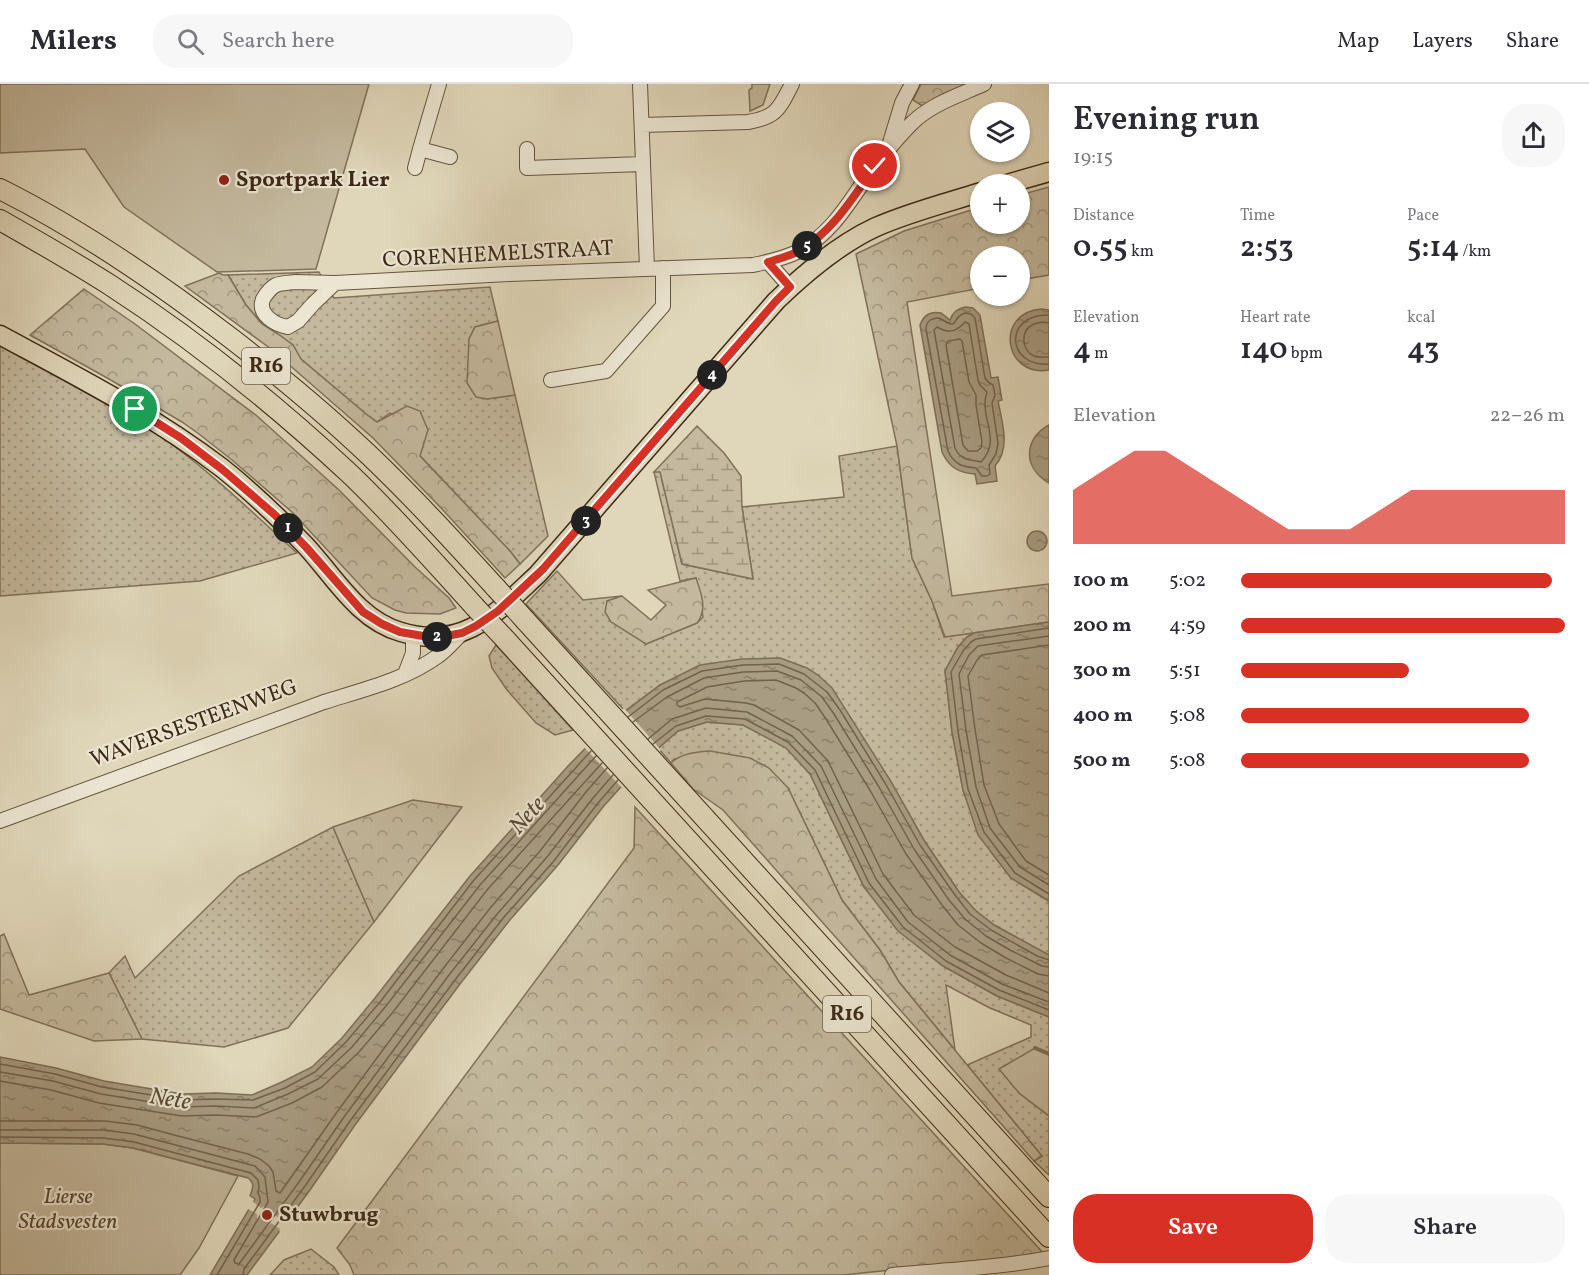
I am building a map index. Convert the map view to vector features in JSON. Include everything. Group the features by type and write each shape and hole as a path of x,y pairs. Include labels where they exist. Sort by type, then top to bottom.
{"highway":[{"name":"R16","path":"0,189 78,233 174,296 269,368 370,456 435,521 1049,1197"},
{"name":"R16","path":"0,220 111,285 158,317 255,392 350,474 400,524 1049,1237"}],"main road":[{"path":"1030,177 1049,172"},
{"name":"WAVERSESTEENWEG","path":"462,633 498,611 543,569 790,287 846,244 876,228 916,211 970,195"},
{"path":"0,335 98,388 181,438 223,470 275,515 363,612 382,624 413,635 441,637 462,633"}],"street":[{"path":"415,168 440,84"},
{"path":"640,84 647,269"},
{"path":"642,125 761,119 780,108 792,84"},
{"path":"887,151 902,103 912,84"},
{"path":"887,151 923,114 984,84"},
{"path":"420,149 450,157"},
{"path":"527,149 527,168 643,164"},
{"name":"CORENHEMELSTRAAT","path":"335,283 298,321 288,327 271,321 265,314 262,304 266,293 276,284 294,282 335,283 753,265 768,262 797,252 833,225 887,151"},
{"path":"768,262 790,287"},
{"path":"551,380 606,371 663,306 663,268"},
{"name":"WAVERSESTEENWEG","path":"0,821 405,674 436,657 462,633"},
{"path":"405,674 413,653 413,635"},
{"path":"892,1275 961,1270 1049,1258"}],"green space":[{"name":"Sportpark Lier","path":"0,84 369,84 316,269 217,272 124,207 85,149 0,153"},
{"path":"752,84 770,84 763,105 750,111 749,90"},
{"path":"921,84 975,84 924,107 913,100"},
{"path":"1049,187 1049,275 1030,278 1030,246 970,246 970,290 907,302 952,596 1049,584 1049,622 945,637 932,601 912,558 897,446 856,254 904,231 970,210 970,234 1030,234 1030,192"},
{"path":"319,272 334,298 490,287 498,321 475,327 469,339 487,399 515,395 548,536 520,564 420,456 390,413 377,422 301,359 293,345 262,324 246,305 228,275"},
{"path":"219,273 228,275 246,305 262,324 293,345 301,359 377,422 407,406 420,411 428,430 420,456 520,564 505,578 373,438 271,349 185,286"},
{"path":"84,289 135,324 257,416 339,490 449,598 456,608 440,614 406,613 372,598 293,513 199,434 109,379 30,335"},
{"path":"498,321 515,395 487,399 476,397 467,383 469,339 475,327"},
{"path":"0,345 96,396 171,444 226,488 297,553 200,581 0,596"},
{"path":"697,426 724,453 741,476 742,507 753,579 682,564 660,472 654,472"},
{"path":"897,446 912,558 932,601 944,637 974,633 958,647 945,671 952,732 963,790 991,852 1011,878 1049,901 1049,955 994,925 975,910 959,892 925,842 890,780 660,685 625,711 526,604 557,571 583,600 622,596 607,601 646,644 697,623 703,617 696,578 680,581 654,472 660,471 682,564 753,579 742,507 844,497 839,456"},
{"path":"696,578 703,607 697,623 646,644 611,622 605,612 607,601 622,596 651,620 666,605 648,590"},
{"path":"496,645 573,730 555,735 536,723 507,690 492,668 489,656"},
{"path":"707,722 743,725 786,747 810,774 864,887 943,966 997,996 1049,1017 1049,1054 1035,1048 1019,1093 1049,1116 1049,1175 1034,1161 1042,1156 967,1065 1031,1037 1031,1025 990,1008 946,985 955,1050 899,982 880,950 842,900 788,788 674,759 671,763 658,748 678,731"},
{"path":"710,751 750,758 769,768 788,788 842,900 880,950 899,982 1042,1156 1034,1161 723,810 693,789 671,763 684,755"},
{"path":"413,800 462,807 374,922 333,827"},
{"path":"635,807 1044,1254 843,1275 354,1275 350,1265 337,1248 634,848"},
{"path":"333,827 374,922 288,1028 224,1047 142,1039 109,973 125,956 135,978 239,876"},
{"path":"4,934 29,995 109,973 142,1039 94,1041 0,1009 0,936"},
{"path":"1035,1048 1049,1054 1049,1116 1019,1093 999,1069"},
{"name":"Lierse Stadsvesten","path":"0,1143 103,1144 133,1148 238,1176 199,1248 180,1275 0,1275"},
{"path":"311,1249 334,1267 339,1275 270,1275 284,1260"}],"water":[{"path":"965,307 973,308 980,315 991,378 998,377 1002,400 998,401 1004,443 1000,459 995,466 997,481 977,484 975,474 955,468 942,452 920,325 923,319 931,313 941,313 950,320 956,311"},
{"path":"1041,309 1049,310 1049,370 1034,370 1022,364 1014,355 1011,344 1011,332 1016,321 1026,313"},
{"path":"1049,425 1049,483 1034,470 1030,454 1034,438"},
{"path":"1033,531 1041,531 1047,537 1047,545 1041,551 1033,551 1027,545 1027,537"},
{"path":"1049,622 1049,901 1011,878 978,835 963,790 952,732 945,671 958,647 974,633"},
{"name":"Nete","path":"780,658 807,668 832,688 890,780 925,842 959,892 975,910 994,925 1049,955 1049,1017 997,996 943,966 898,931 864,887 810,774 786,748 743,725 707,722 678,731 645,760 603,807 460,984 247,1275 210,1275 255,1199 250,1196 253,1186 248,1178 133,1148 103,1144 0,1143 0,1057 56,1068 104,1081 182,1094 252,1095 312,1067 342,1038 470,876 568,766 610,723 660,685 700,665 742,659"}],"pier":[{"path":"624,708 661,750 623,789 583,746"},
{"name":"Stuwbrug","path":"247,1195 254,1199 253,1202 261,1208 265,1206 265,1210 272,1214 276,1212 276,1216 284,1222 286,1219 291,1222 282,1233 271,1223 268,1226 268,1221 261,1217 257,1219 257,1214 248,1209 244,1210 251,1200"}],"waterway":[{"path":"1035,1048 1049,1054"}],"place":[{"name":"Sportpark Lier","path":"224,180"},
{"name":"Stuwbrug","path":"267,1215"}],"route":[{"path":"135,409 181,438 223,470 275,515 363,612 400,632 441,637 462,633 498,611 543,569 790,287 768,262 797,252 833,225 875,166"}]}
